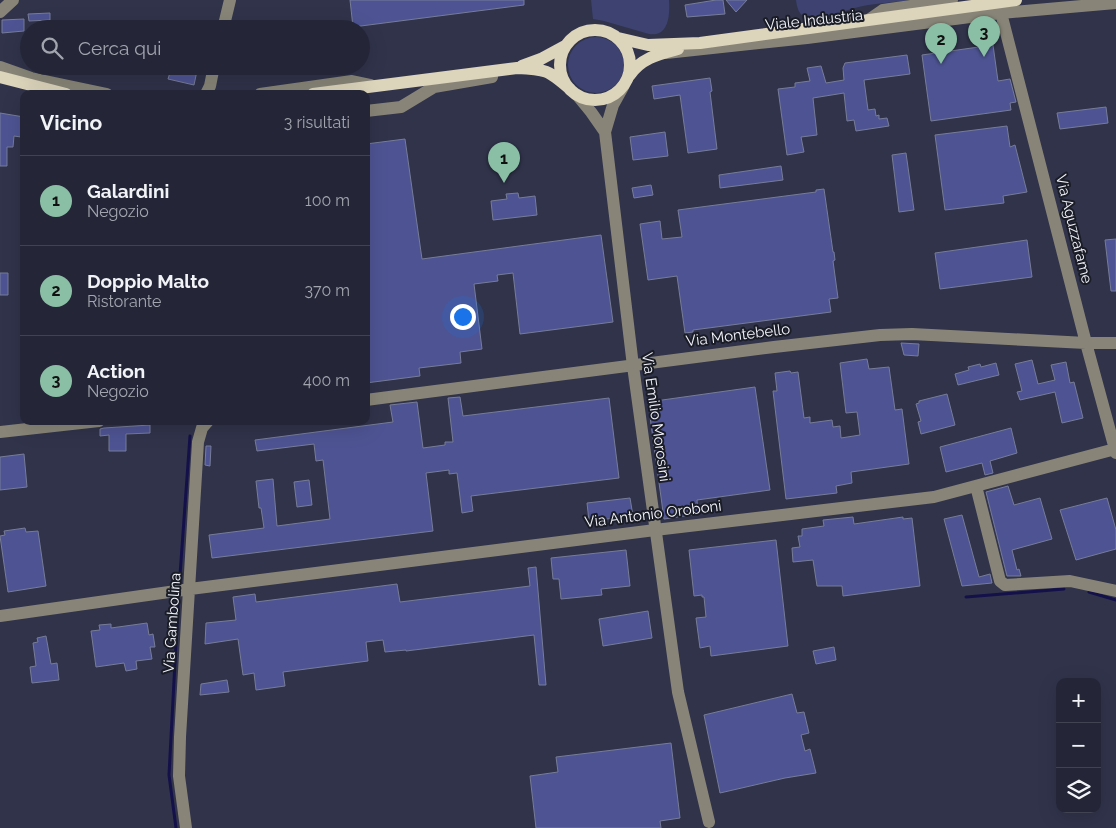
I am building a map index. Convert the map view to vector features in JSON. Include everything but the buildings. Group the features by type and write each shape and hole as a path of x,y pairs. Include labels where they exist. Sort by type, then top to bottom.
{"main road":[{"path":"1001,7 1016,0"},
{"name":"Viale Industria","path":"517,68 541,59 565,46 574,36 586,31 600,30 618,38 648,44 700,43 870,19 1001,7"},
{"path":"618,38 630,56 631,62 626,82"},
{"name":"Viale Industria","path":"344,90 517,68 541,69 554,76 573,92 589,100 601,100 613,96 626,82 635,68 646,59 700,43"},
{"path":"565,46 560,65 563,78 573,92"},
{"path":"0,77 50,90"}],"street":[{"path":"0,12 13,0"},
{"path":"225,20 230,0"},
{"path":"870,19 883,10 952,0"},
{"path":"1001,7 1116,3"},
{"name":"Viale Industria","path":"659,54 807,38 1001,7"},
{"name":"Via Aguzzafame","path":"1001,7 1086,343 1116,451"},
{"path":"0,67 20,74"},
{"path":"370,110 400,106 434,87 492,77 517,68"},
{"path":"23,75 88,90"},
{"path":"210,90 213,75"},
{"path":"291,90 352,82 374,86"},
{"name":"Via Emilio Morosini","path":"626,82 610,111 605,132 632,366 678,692 709,822"},
{"name":"Via Emilio Morosini","path":"573,92 591,112 605,132"},
{"name":"Via Montebello","path":"370,399 880,335 912,334 1116,343"},
{"path":"0,432 63,425"},
{"path":"196,425 198,442"},
{"name":"Via Gambolina","path":"186,828 178,776 198,442 205,425"},
{"name":"Via Antonio Oroboni","path":"0,616 190,589 934,497 1116,451"},
{"path":"976,486 1000,581 1005,584 1070,581 1116,590"}],"shaded area":[{"path":"591,0 669,0 667,24 661,32 649,34 593,19"},
{"path":"796,0 910,0 869,5 826,16 809,18 801,14"},
{"path":"591,37 601,37 616,45 622,54 624,65 622,76 616,85 601,93 591,93 580,88 573,81 568,70 568,60 573,49 580,42"}],"waterway":[{"path":"180,575 190,436"},
{"path":"966,597 1064,589"},
{"path":"1089,592 1116,600"},
{"path":"176,828 169,775 178,606"}],"place":[{"name":"Action","path":"984,57"},
{"name":"Doppio Malto","path":"941,64"},
{"name":"Galardini","path":"504,183"}]}
